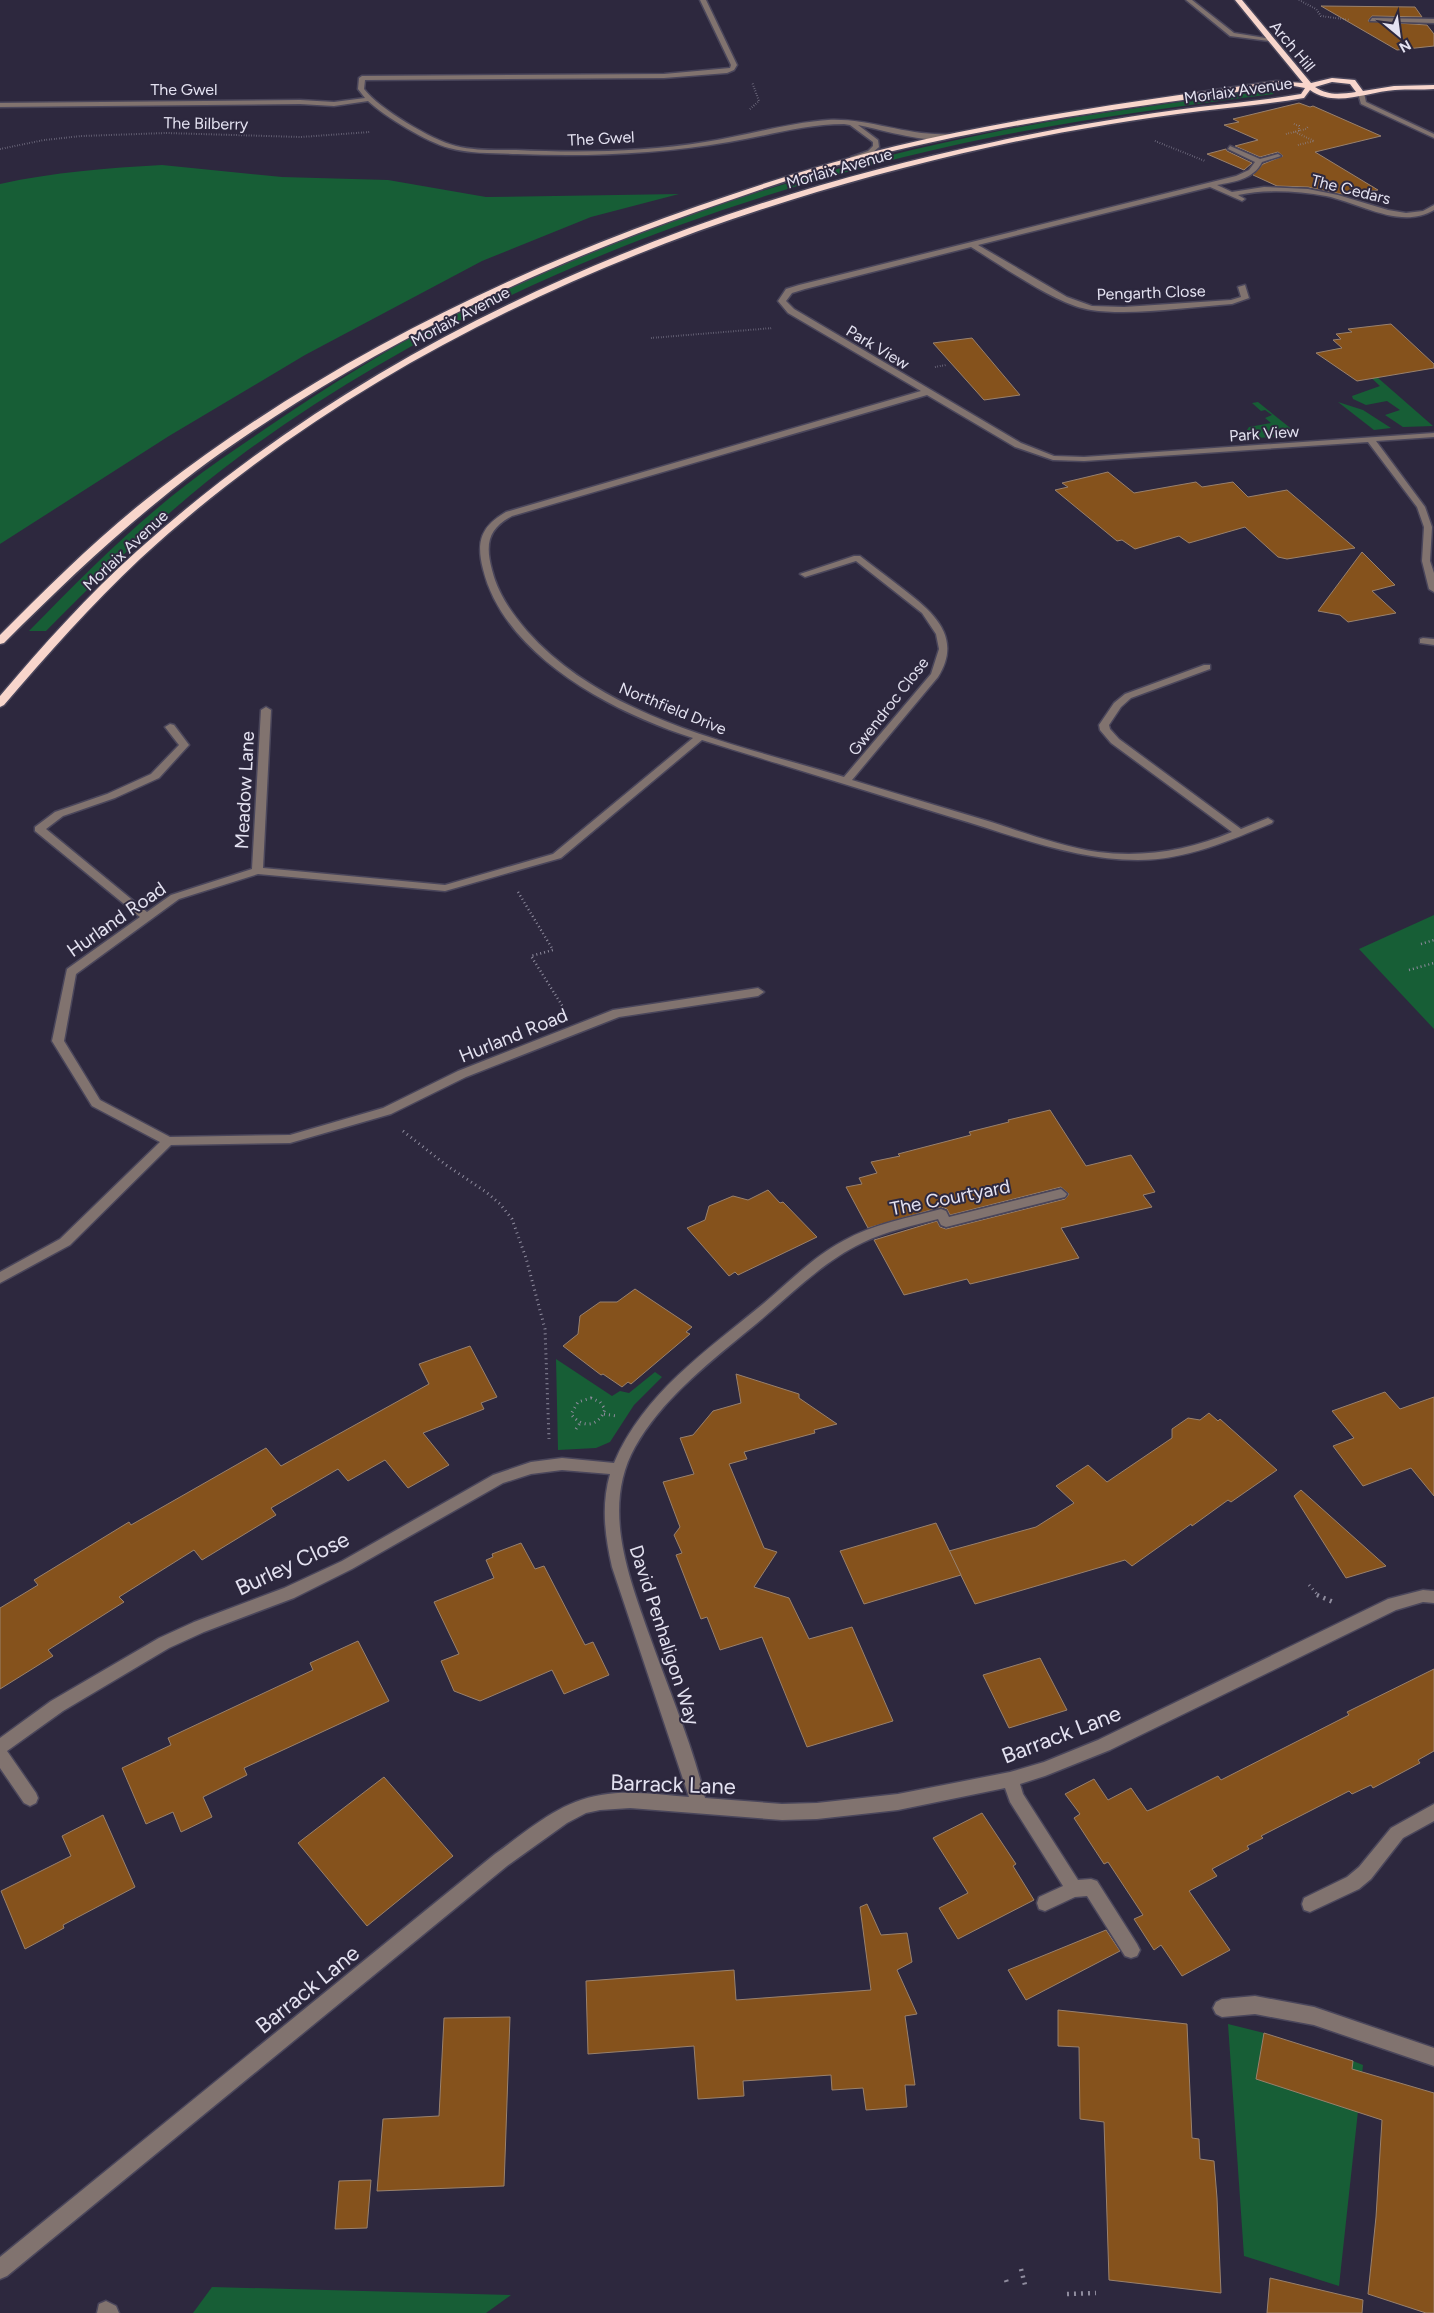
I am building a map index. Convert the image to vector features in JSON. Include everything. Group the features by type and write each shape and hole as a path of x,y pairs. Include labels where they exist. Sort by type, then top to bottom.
{"highway":[{"name":"Arch Hill","path":"1238,0 1309,86"},
{"path":"1309,86 1332,80 1352,82 1361,93"},
{"name":"Morlaix Avenue","path":"0,641 103,541 154,498 204,461 317,384 426,323 492,291 607,240 805,172 854,158 951,136 1028,120 1124,104 1230,91 1274,83 1282,82 1309,86 1304,96 1062,131 991,144 870,174 762,205 680,233 519,302 386,373 303,427 224,484 158,538 122,571 53,642 0,703"},
{"path":"1309,86 1322,95 1337,97 1394,88 1434,87"}],"street":[{"path":"368,99 361,89 362,78 664,76 732,70 734,65 703,0"},
{"path":"1189,0 1232,35 1269,39"},
{"path":"1372,20 1434,21"},
{"path":"1361,93 1363,102 1434,136"},
{"name":"The Gwel","path":"0,105 300,102 321,104 368,99 413,128 436,141 451,146 478,150 550,154 588,154 687,146 828,122 873,125 912,136 951,136"},
{"path":"848,123 866,133 876,142 876,147 870,152 854,158"},
{"path":"1230,148 1259,162 1278,156"},
{"name":"Park View","path":"1259,162 1258,166 1251,172 1239,177 802,287 786,294 782,301 786,308 1018,445 1053,458 1084,459 1434,436"},
{"path":"1211,185 1242,199"},
{"name":"The Cedars","path":"1231,194 1258,189 1305,191 1345,198 1383,212 1398,214 1420,214 1434,207"},
{"name":"Pengarth Close","path":"972,245 1064,299 1091,308 1124,309 1232,302 1245,298 1242,287"},
{"name":"Northfield Drive","path":"927,392 533,506 500,519 489,529 485,538 485,560 492,588 510,617 540,650 566,672 612,701 654,720 700,737 1038,840 1098,854 1163,856 1211,845 1268,821"},
{"path":"1370,440 1421,507 1428,527 1426,561 1434,589"},
{"name":"Gwendroc Close","path":"805,574 858,558 925,611 934,621 944,644 945,654 935,675 846,781"},
{"path":"1423,642 1434,642"},
{"path":"1207,667 1128,696 1117,704 1104,726 1105,730 1115,741 1240,833"},
{"name":"Meadow Lane","path":"257,871 266,710"},
{"path":"147,917 39,829 59,814 111,796 155,776 184,745 170,727"},
{"name":"Hurland Road","path":"700,737 558,856 445,888 257,871 175,897 71,972 58,1041 96,1103 168,1141 290,1139 387,1111 462,1074 617,1013 758,992"},
{"path":"0,1278 66,1242 168,1141"},
{"name":"The Courtyard","path":"848,1244 882,1230 941,1214 946,1222 1061,1194"},
{"name":"David Penhaligon Way","path":"699,1806 694,1784 623,1581 615,1552 610,1524 612,1496 617,1470 624,1452 646,1419 675,1388 810,1272 848,1244"},
{"name":"Burley Close","path":"0,1747 57,1706 164,1643 219,1619 289,1593 347,1565 498,1479 531,1468 552,1465 596,1466 617,1470"},
{"name":"Barrack Lane","path":"0,2269 501,1860 557,1821 583,1807 607,1801 639,1801 782,1812 863,1807 935,1796 1010,1779 1061,1763 1104,1745 1393,1604 1423,1596 1434,1597"},
{"path":"0,1754 30,1798"},
{"path":"1010,1779 1016,1797 1074,1889"},
{"path":"1310,1904 1353,1883 1365,1873 1397,1833 1434,1812"},
{"path":"1045,1903 1074,1889 1090,1887 1131,1950"},
{"path":"1222,2008 1255,2005 1314,2016 1354,2028 1434,2057"}],"path":[{"path":"1299,0 1316,9 1321,16 1326,18 1372,20"},
{"path":"747,111 759,101 750,80"},
{"path":"1294,124 1299,126 1299,131"},
{"name":"The Bilberry","path":"0,149 44,140 82,136 166,133 301,138 413,128"},
{"path":"1294,132 1314,141"},
{"path":"1151,139 1239,177"},
{"path":"651,338 814,325"},
{"path":"504,871 554,950 531,956 577,1029"},
{"path":"1421,944 1434,940"},
{"path":"1408,970 1434,963"},
{"path":"387,1111 408,1136 486,1192 500,1204 512,1219 526,1258 545,1330 552,1465"},
{"path":"591,1398 600,1402 605,1409 603,1418 595,1424 585,1425 580,1423 575,1422 571,1414 573,1405 581,1399 591,1398"},
{"path":"576,1429 580,1423"},
{"path":"1021,2269 1026,2289"},
{"path":"1067,2294 1096,2293"}],"green space":[{"path":"1267,90 1274,94 1166,108 1059,125 988,138 889,161 790,188 693,220 597,257 503,299 412,346 324,398 214,476 116,562 46,631 29,631 124,537 215,463 313,397 386,352 461,311 525,280 657,226 792,182 861,163 930,146 1032,125"},
{"path":"162,165 282,177 388,180 486,197 679,194 591,217 482,261 305,355 169,436 0,544 0,184 40,176 81,171"},
{"path":"1339,348 1370,371 1433,426 1403,427 1385,415 1400,410 1387,401 1366,405 1353,399 1352,396 1380,386 1365,372 1331,350"},
{"path":"1258,402 1299,435 1258,438 1247,430 1249,427 1271,423 1265,418 1272,415 1265,410 1261,411 1252,403"},
{"path":"1338,402 1363,410 1391,428 1374,430"},
{"path":"1434,915 1434,1029 1359,949"},
{"path":"556,1359 612,1396 620,1391 629,1393 655,1372 662,1377 634,1405 610,1442 596,1448 558,1450"},
{"path":"1228,2024 1264,2033 1256,2079 1353,2061 1363,2065 1339,2286 1244,2256"},
{"path":"212,2287 511,2295 486,2313 193,2313"}],"building":[{"path":"1321,6 1415,7 1422,17 1372,16 1368,21 1427,25 1434,34 1434,46 1397,50"},
{"path":"1299,103 1310,107 1313,106 1381,136 1315,152 1378,190 1346,195 1308,187 1277,186 1253,175 1263,164 1283,156 1278,152 1260,157 1235,146 1258,140 1224,125 1239,122 1233,119"},
{"path":"1226,149 1252,163 1244,170 1207,154"},
{"path":"1391,324 1434,364 1434,368 1357,381 1316,353 1342,348 1333,340 1341,339 1336,334 1352,332 1348,329"},
{"path":"972,338 1020,395 984,400 933,343"},
{"path":"1108,472 1134,493 1196,482 1202,487 1233,482 1248,497 1287,490 1355,548 1287,559 1278,557 1245,527 1189,543 1179,536 1135,549 1122,540 1117,541 1055,490 1068,487 1062,483"},
{"path":"1362,552 1395,585 1372,591 1396,613 1348,622 1340,615 1318,611"},
{"path":"1050,1110 1086,1166 1131,1155 1155,1192 1143,1195 1152,1207 1061,1228 1079,1258 970,1284 967,1279 904,1295 874,1240 937,1221 940,1227 946,1229 1065,1199 1069,1194 1061,1187 950,1215 947,1209 941,1207 868,1228 846,1187 862,1184 859,1178 877,1173 871,1162 900,1156 898,1154 971,1135 969,1132 1009,1122 1008,1120"},
{"path":"768,1190 780,1203 783,1202 817,1237 738,1275 735,1272 729,1276 687,1228 705,1220 709,1206 733,1196 748,1200"},
{"path":"635,1289 692,1327 686,1332 690,1334 631,1384 628,1382 622,1387 603,1374 601,1375 563,1346 578,1334 580,1316 600,1302 617,1302"},
{"path":"470,1346 497,1397 481,1403 484,1409 423,1433 449,1465 408,1488 385,1460 348,1481 338,1469 271,1508 276,1515 202,1560 194,1550 119,1597 124,1602 48,1650 53,1656 0,1689 0,1608 38,1585 34,1580 129,1522 131,1525 266,1448 281,1466 429,1384 419,1364"},
{"path":"736,1374 799,1394 799,1398 837,1424 814,1430 815,1433 744,1452 747,1459 729,1464 764,1548 777,1552 754,1587 789,1598 809,1639 852,1627 893,1721 807,1747 762,1637 720,1650 707,1617 701,1619 676,1555 682,1553 674,1535 680,1527 663,1482 694,1474 680,1438 693,1435 713,1411 741,1403"},
{"path":"1385,1392 1400,1409 1434,1397 1434,1496 1411,1468 1363,1486 1333,1446 1354,1438 1332,1411"},
{"path":"1209,1413 1218,1421 1220,1419 1277,1470 1231,1502 1228,1500 1192,1526 1191,1524 1132,1566 1125,1560 975,1604 949,1551 1036,1527 1074,1503 1056,1486 1088,1465 1107,1482 1172,1438 1172,1429 1188,1418 1200,1420"},
{"path":"1301,1490 1386,1566 1346,1578 1294,1496"},
{"path":"936,1523 961,1575 864,1604 840,1551"},
{"path":"521,1543 535,1569 544,1566 585,1645 593,1642 609,1675 564,1694 552,1670 480,1701 454,1691 441,1661 459,1654 434,1602 494,1578 486,1560 493,1557 492,1554"},
{"path":"358,1641 389,1701 244,1768 247,1775 203,1797 212,1817 181,1832 173,1812 146,1824 122,1768 171,1745 168,1738 313,1670 310,1663"},
{"path":"1040,1658 1067,1710 1009,1728 983,1675"},
{"path":"1434,1669 1434,1751 1418,1760 1420,1763 1373,1788 1371,1785 1352,1794 1349,1791 1261,1836 1263,1838 1247,1846 1249,1849 1212,1869 1217,1876 1189,1891 1230,1950 1182,1976 1161,1945 1154,1950 1134,1919 1143,1915 1108,1862 1104,1864 1074,1818 1080,1814 1065,1794 1094,1779 1108,1800 1131,1788 1147,1811 1218,1776 1221,1780 1349,1715 1347,1712"},
{"path":"384,1777 453,1856 367,1926 298,1843"},
{"path":"982,1813 1016,1864 1013,1866 1034,1900 958,1939 939,1908 968,1893 933,1838"},
{"path":"103,1815 135,1887 63,1925 64,1928 25,1949 1,1891 71,1856 62,1836"},
{"path":"867,1904 881,1935 907,1933 912,1962 897,1970 917,2014 905,2016 915,2085 905,2085 907,2107 866,2110 863,2088 832,2090 831,2075 743,2081 744,2096 698,2099 694,2046 588,2054 586,1981 734,1970 736,2000 871,1990 860,1907"},
{"path":"1106,1930 1120,1951 1026,2000 1008,1970"},
{"path":"1058,2010 1187,2024 1192,2138 1199,2139 1200,2159 1214,2161 1221,2293 1109,2280 1104,2122 1080,2119 1079,2047 1058,2046"},
{"path":"510,2017 504,2186 377,2191 383,2119 439,2116 444,2018"},
{"path":"1264,2033 1353,2061 1352,2069 1434,2093 1434,2313 1426,2313 1368,2294 1376,2217 1382,2120 1256,2079"},
{"path":"371,2180 367,2228 335,2229 339,2181"},
{"path":"1270,2278 1363,2300 1362,2313 1267,2313"}]}
